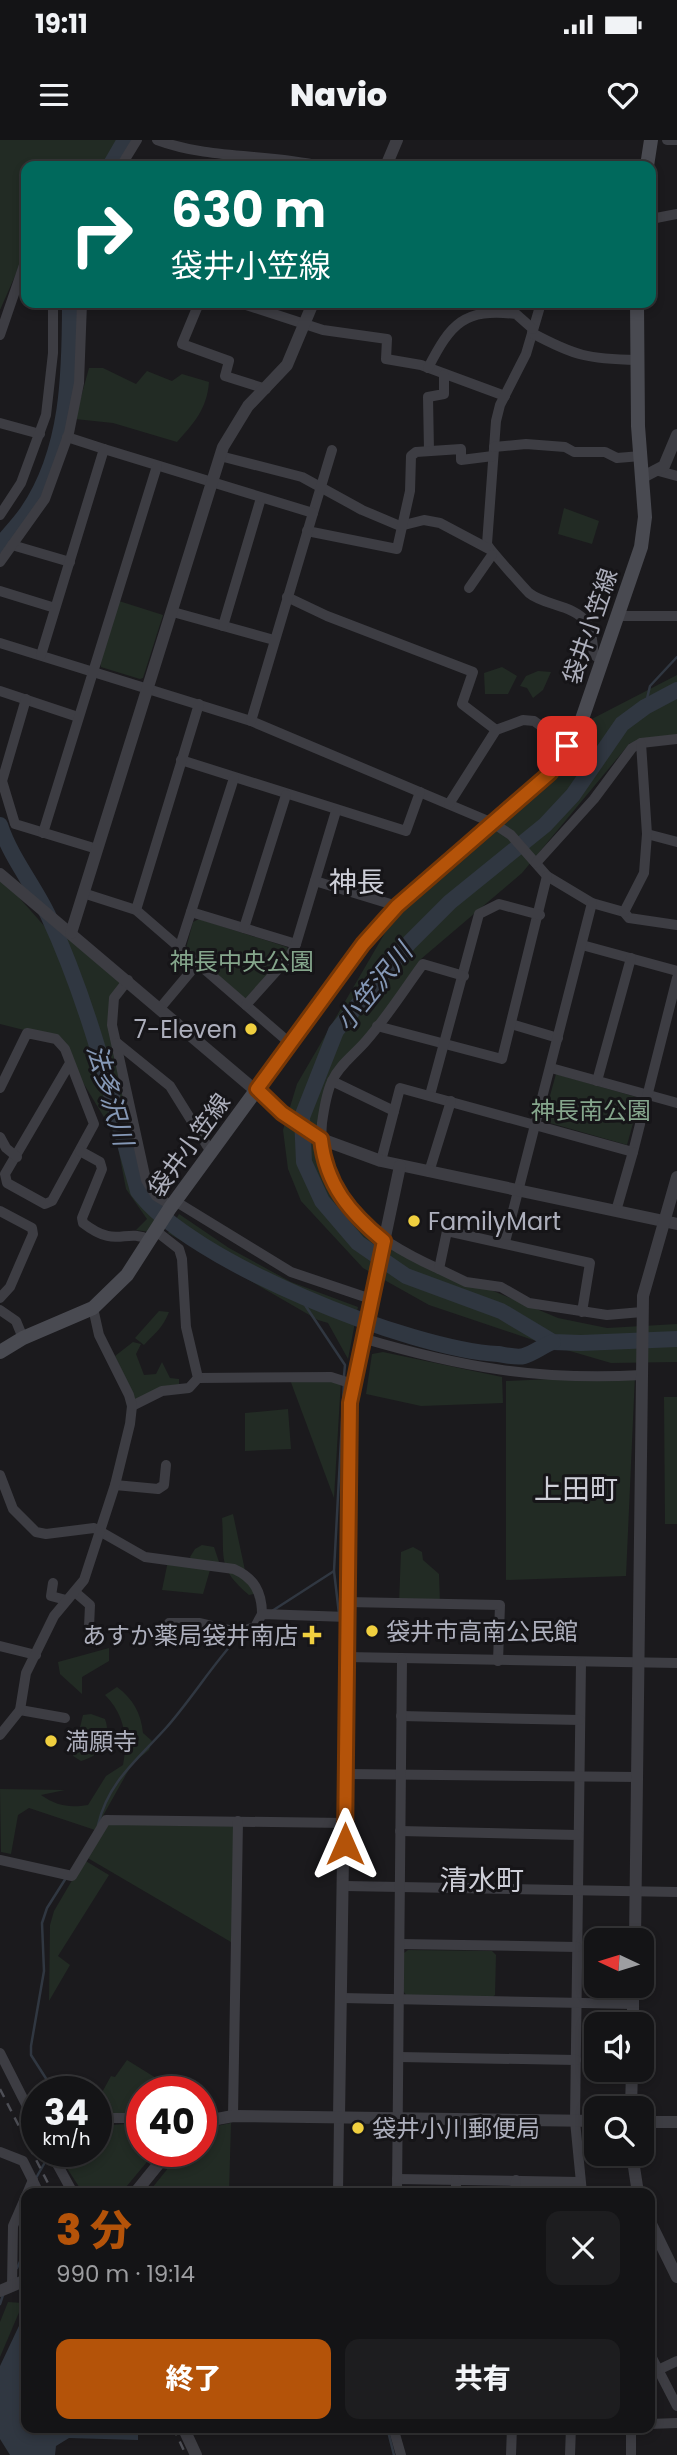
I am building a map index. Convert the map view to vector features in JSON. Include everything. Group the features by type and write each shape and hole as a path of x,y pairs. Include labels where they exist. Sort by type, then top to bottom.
{"main road":[{"path":"648,161 651,140"},
{"name":"袋井小笠線","path":"93,1308 127,1275 172,1205 292,1045 363,944 397,906 550,773 581,722 641,547 649,474 641,456 637,308"},
{"path":"0,1352 23,1338 93,1308"}],"street":[{"path":"124,161 137,140"},
{"path":"157,140 204,154 268,156 294,161"},
{"path":"388,161 397,140"},
{"path":"667,140 677,140"},
{"path":"656,218 677,214"},
{"path":"0,335 21,274"},
{"path":"0,515 21,483 46,415 53,353 53,308"},
{"path":"0,562 45,499 68,437 79,383 82,308"},
{"path":"197,308 182,344 229,361 225,376 266,389"},
{"path":"257,308 339,333 387,339 386,359 428,368 505,396"},
{"path":"71,933 220,456 231,430 248,406 287,365 311,308"},
{"path":"428,368 442,341 453,327 490,308"},
{"path":"495,308 516,314 532,331 568,352 593,359 637,360"},
{"path":"469,587 491,552 496,421 526,354 539,308"},
{"path":"429,451 428,397 444,394 444,375"},
{"path":"0,423 40,434"},
{"path":"649,474 664,466 677,435"},
{"path":"68,437 313,513"},
{"path":"307,531 397,549 410,491 411,456 416,452 461,449 461,460 526,444 565,447 574,452 605,452 617,458 641,456"},
{"path":"41,654 104,449"},
{"path":"251,721 332,450"},
{"path":"220,456 302,477 362,510 403,526 424,520 440,523 491,552 514,573 530,594 586,620 591,630 594,655 603,661"},
{"path":"43,833 157,466"},
{"path":"649,474 677,476"},
{"path":"223,626 261,498"},
{"path":"12,545 70,562"},
{"path":"0,591 55,608"},
{"path":"288,597 327,616 473,672 462,704 496,730"},
{"path":"173,612 274,640"},
{"path":"619,616 677,616"},
{"path":"0,643 251,721 493,823 511,835 547,876 592,903 624,912 629,918 677,925"},
{"path":"0,691 78,717"},
{"path":"26,699 2,780 15,824 97,849"},
{"path":"136,910 199,704"},
{"path":"449,804 496,730 523,720 534,721 567,746"},
{"path":"535,862 594,799 632,748 641,743 677,739"},
{"path":"624,912 644,873 647,834 641,743"},
{"path":"181,760 406,831 420,792"},
{"path":"180,946 234,778"},
{"path":"244,928 286,795"},
{"path":"247,1005 290,956 296,944 336,811"},
{"path":"647,834 677,840"},
{"path":"0,874 161,1007 282,1113 319,1139 400,1166 671,1222"},
{"path":"377,1026 502,1059 540,915 547,876"},
{"path":"315,881 397,906"},
{"path":"83,893 136,910 292,1045"},
{"path":"505,1242 592,903"},
{"path":"430,1095 479,914 499,904 540,915"},
{"path":"191,912 296,944"},
{"path":"582,944 677,971"},
{"path":"597,1081 631,958"},
{"path":"161,1007 197,964"},
{"path":"464,975 423,964 332,1081 319,1139 323,1163 331,1182 362,1222 384,1242 466,1282 501,1287 529,1303 582,1312 642,1317"},
{"path":"616,1210 677,978"},
{"path":"128,980 114,998 112,1025 146,1180 156,1196 291,1272 370,1303"},
{"path":"511,1024 558,1038"},
{"path":"0,1088 27,1033 56,1039 65,1049 94,1117 94,1124 52,1201 45,1204 7,1184 5,1174 70,1063"},
{"path":"117,1043 170,1086 211,1152"},
{"path":"551,1068 677,1102"},
{"path":"332,1081 394,1111"},
{"path":"382,1161 400,1088 633,1152"},
{"path":"429,1172 451,1101"},
{"path":"0,1137 6,1148 17,1157"},
{"path":"80,1151 100,1162 102,1169 82,1218 83,1223 107,1238 155,1233 178,1249 182,1259 186,1327 198,1378"},
{"path":"338,2188 353,1384 400,1166"},
{"path":"635,1928 643,1296 671,1222 677,1177"},
{"path":"0,1211 32,1228 33,1234 10,1287 0,1298"},
{"path":"439,1269 447,1231 590,1263 582,1312"},
{"path":"0,1735 20,1710 26,1673 54,1616 85,1580 115,1485 132,1406 99,1335 93,1308"},
{"path":"0,1310 16,1321 23,1338"},
{"path":"363,1335 450,1363 490,1370 560,1377 642,1372"},
{"path":"132,1406 162,1391 189,1388 198,1378 331,1377 353,1384"},
{"path":"115,1485 158,1489 164,1485 166,1465"},
{"path":"0,1475 13,1509 36,1532 100,1530 145,1557 234,1569 244,1574 260,1595 262,1614 258,1624 247,1632 200,1623 169,1623"},
{"path":"53,1583 51,1596 66,1600"},
{"path":"75,1592 90,1605 89,1627"},
{"path":"347,1602 500,1605 498,1661"},
{"path":"262,1614 347,1617"},
{"path":"0,1646 24,1649 36,1655"},
{"path":"346,1657 677,1663"},
{"path":"397,2188 402,1660"},
{"path":"581,1662 575,2121 581,2188"},
{"path":"20,1710 65,1718"},
{"path":"401,1716 580,1720"},
{"path":"346,1774 638,1777"},
{"path":"0,1860 72,1877 106,1820 345,1823"},
{"path":"233,2116 238,1821"},
{"path":"400,1832 578,1835"},
{"path":"345,1886 677,1892"},
{"path":"400,1944 577,1947"},
{"path":"342,1998 633,2004"},
{"path":"633,1998 633,2012"},
{"path":"0,2053 21,2094"},
{"path":"399,2057 576,2060"},
{"path":"217,2119 233,2116 584,2121"},
{"path":"654,2122 677,2122"},
{"path":"0,2152 23,2161 37,2188"},
{"path":"634,2166 637,2188"},
{"path":"59,2167 70,2188"},
{"path":"139,2188 156,2167"},
{"path":"397,2179 579,2182"},
{"path":"30,2188 33,2180"},
{"path":"456,2180 456,2188"},
{"path":"515,2188 516,2180"},
{"path":"6,2288 13,2226 21,2208"},
{"path":"655,2240 677,2277"},
{"path":"655,2370 677,2361"},
{"path":"655,2372 677,2406"},
{"path":"655,2424 677,2423"},
{"path":"186,2433 196,2455"},
{"path":"395,2433 401,2455"},
{"path":"511,2455 512,2433"},
{"path":"570,2455 571,2433"},
{"path":"631,2433 631,2455"}],"green space":[{"path":"0,140 122,140 107,161 21,161 21,262 0,310"},
{"path":"222,156 292,160 292,161 219,161"},
{"path":"89,368 103,368 136,384 147,371 172,381 182,374 209,382 208,392 199,415 177,442 113,423 75,419"},
{"path":"564,508 599,521 592,544 558,534"},
{"path":"119,601 163,615 143,678 140,679 101,667"},
{"path":"502,667 517,676 508,694 485,694 484,673"},
{"path":"538,671 551,672 543,690 533,698 527,688 520,686 526,676"},
{"path":"677,675 677,742 630,743 522,873 421,959 362,1045 326,1089 319,1149 354,1213 410,1256 558,1318 607,1328 677,1324 677,1362 611,1363 429,1305 363,1268 301,1201 288,1169 283,1130 297,1084 400,907 530,800 586,722"},
{"path":"0,876 46,928 58,926 128,980 114,998 112,1022 146,1180 172,1206 149,1232 136,1230 147,1219 126,1189 116,1137 56,1038 0,1024"},
{"name":"神長中央公園","path":"199,919 287,947 289,951 245,999 186,948 193,922"},
{"name":"神長南公園","path":"556,1074 640,1098 627,1145 543,1121"},
{"path":"179,1214 229,1248 291,1282 358,1307 348,1359 328,1323 318,1320 168,1233"},
{"path":"159,1311 169,1312 144,1345 135,1338"},
{"path":"133,1342 141,1344 136,1354 144,1375 156,1374 162,1362 170,1378 179,1379 179,1385 135,1400 115,1356"},
{"path":"383,1352 502,1377 503,1403 421,1406 366,1394 372,1354"},
{"path":"635,1375 626,1576 506,1580 506,1381"},
{"path":"289,1377 341,1380 334,1498"},
{"path":"664,1397 677,1397 677,1524 665,1524"},
{"path":"288,1409 291,1449 245,1451 245,1413"},
{"path":"233,1514 246,1575 259,1593 249,1595 238,1585 224,1561 222,1518"},
{"path":"202,1545 214,1547 222,1571 210,1570 203,1594 162,1590 168,1561 193,1564 190,1557 195,1549"},
{"path":"413,1547 422,1552 423,1560 439,1574 440,1604 399,1603 401,1552"},
{"path":"109,1648 109,1661 82,1677 82,1694 60,1674 58,1662"},
{"path":"117,1687 132,1702 143,1733 152,1741 149,1750 132,1764 95,1830 29,1808 18,1815 11,1854 1,1852 0,1789 65,1790 41,1795 63,1805 88,1805 106,1776 123,1765 125,1737 121,1719 105,1695"},
{"path":"91,1714 105,1719 106,1740 100,1751 81,1761 73,1756 83,1715"},
{"path":"106,1820 238,1826 231,1942 86,1857"},
{"path":"84,1860 109,1875 58,1956 70,1965 49,2001 50,1925 54,1911"},
{"path":"408,1950 492,1951 496,1955 495,1995 491,1998 407,1996 403,1991 404,1953"},
{"path":"127,2060 153,2076 126,2076 126,2114 112,2114 112,2076 115,2077"},
{"path":"231,2123 229,2188 152,2188 169,2167 217,2167 217,2126"},
{"path":"126,2124 126,2167 143,2167 125,2188 80,2188 66,2167 112,2167 112,2125"},
{"path":"523,2184 576,2188 521,2188"},
{"path":"8,2302 21,2303 0,2357 0,2322"}],"shaded area":[{"path":"21,2322 21,2433 138,2433 138,2440 69,2438 56,2446 55,2455 10,2455 0,2439 0,2366"}],"waterway":[{"name":"法多沢川","path":"113,161 125,140"},
{"name":"法多沢川","path":"0,545 28,511 52,463 68,383 70,308"},
{"path":"645,707 650,686 677,657"},
{"name":"小笠沢川","path":"677,690 645,707 622,724 573,795 545,825 450,902 410,942 336,1031 302,1117 304,1162 322,1201 358,1243 406,1276 501,1311 553,1342 677,1339"},
{"name":"法多沢川","path":"0,825 10,849 48,915 76,982 99,1051 138,1191 164,1218 203,1245 251,1272 304,1297 412,1337 460,1349 518,1357 528,1355 553,1342"},
{"path":"299,1296 345,1365 344,1376"},
{"path":"339,1614 334,1571 344,1383"},
{"path":"272,1611 334,1571"},
{"path":"98,1825 116,1784 175,1718 239,1636"},
{"path":"44,2076 31,2055 44,1971 42,1923 47,1908 66,1878"},
{"path":"36,2178 42,2167"},
{"path":"17,2268 21,2260"},
{"path":"0,2304 3,2295"},
{"path":"388,2433 394,2455"}],"railway":[{"path":"0,2089 50,2188"},
{"path":"176,2433 186,2455"}],"place":[{"name":"7-Eleven","path":"251,1029"},
{"name":"FamilyMart","path":"414,1221"},
{"name":"袋井市高南公民館","path":"372,1631"},
{"name":"あすか薬局袋井南店","path":"312,1635"},
{"name":"満願寺","path":"51,1741"},
{"name":"袋井小川郵便局","path":"358,2128"}],"district":[{"name":"神長","path":"357,882"},
{"name":"上田町","path":"576,1489"},
{"name":"清水町","path":"482,1880"}],"route":[{"path":"345,1844 350,1403 384,1241 344,1202 331,1182 323,1163 321,1139 282,1113 257,1089 292,1045 363,944 397,906 550,773 567,746"}]}
